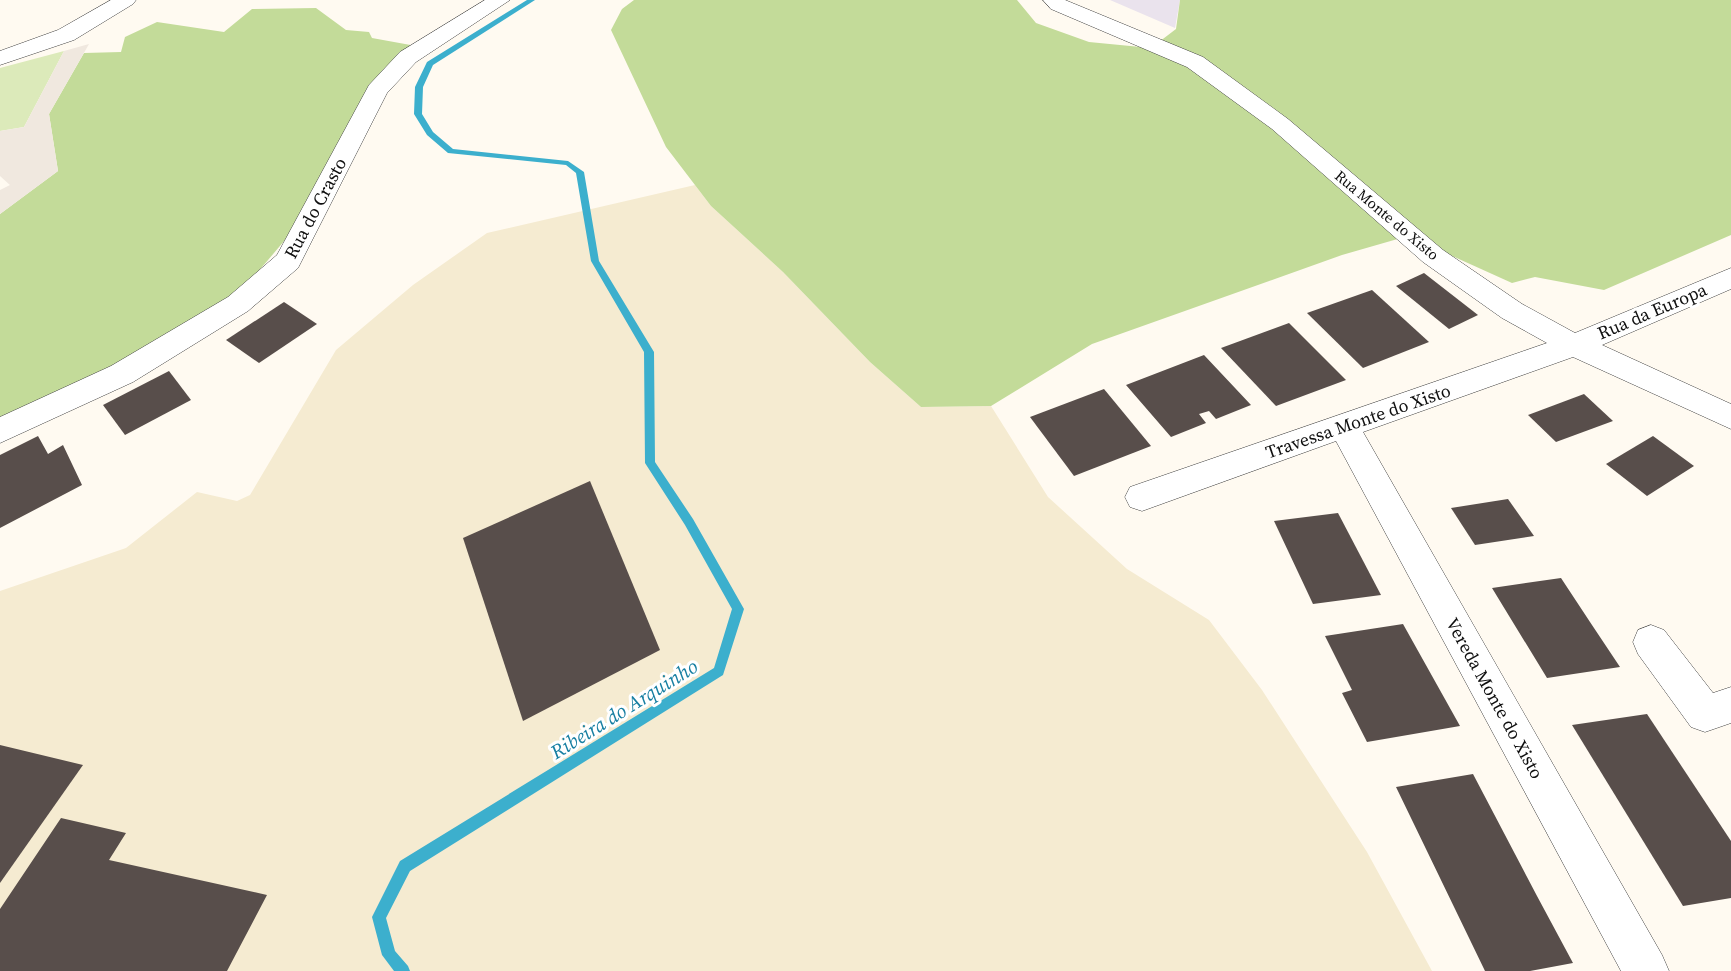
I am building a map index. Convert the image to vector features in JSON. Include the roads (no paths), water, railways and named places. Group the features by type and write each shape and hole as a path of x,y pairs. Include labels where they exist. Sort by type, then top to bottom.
{"street":[{"path":"0,58 66,35 126,0"},
{"name":"Rua do Crasto","path":"0,431 122,374 238,304 288,261 377,90 408,57 500,0"},
{"name":"Rua Monte do Xisto","path":"1053,0 1058,5 1195,62 1280,124 1433,256 1512,311 1574,345 1731,417"},
{"name":"Rua da Europa","path":"1574,345 1731,278"},
{"name":"Travessa Monte do Xisto","path":"1142,497 1574,345"},
{"name":"Vereda Monte do Xisto","path":"1344,426 1646,971"},
{"path":"1651,642 1705,714 1731,705"}],"waterway":[{"name":"Ribeira do Arquinho","path":"403,971 389,955 379,917 405,866 719,671 738,609 689,522 650,463 649,352 595,261 580,172 568,163 451,151 430,133 418,114 419,87 430,64 532,0"}]}
